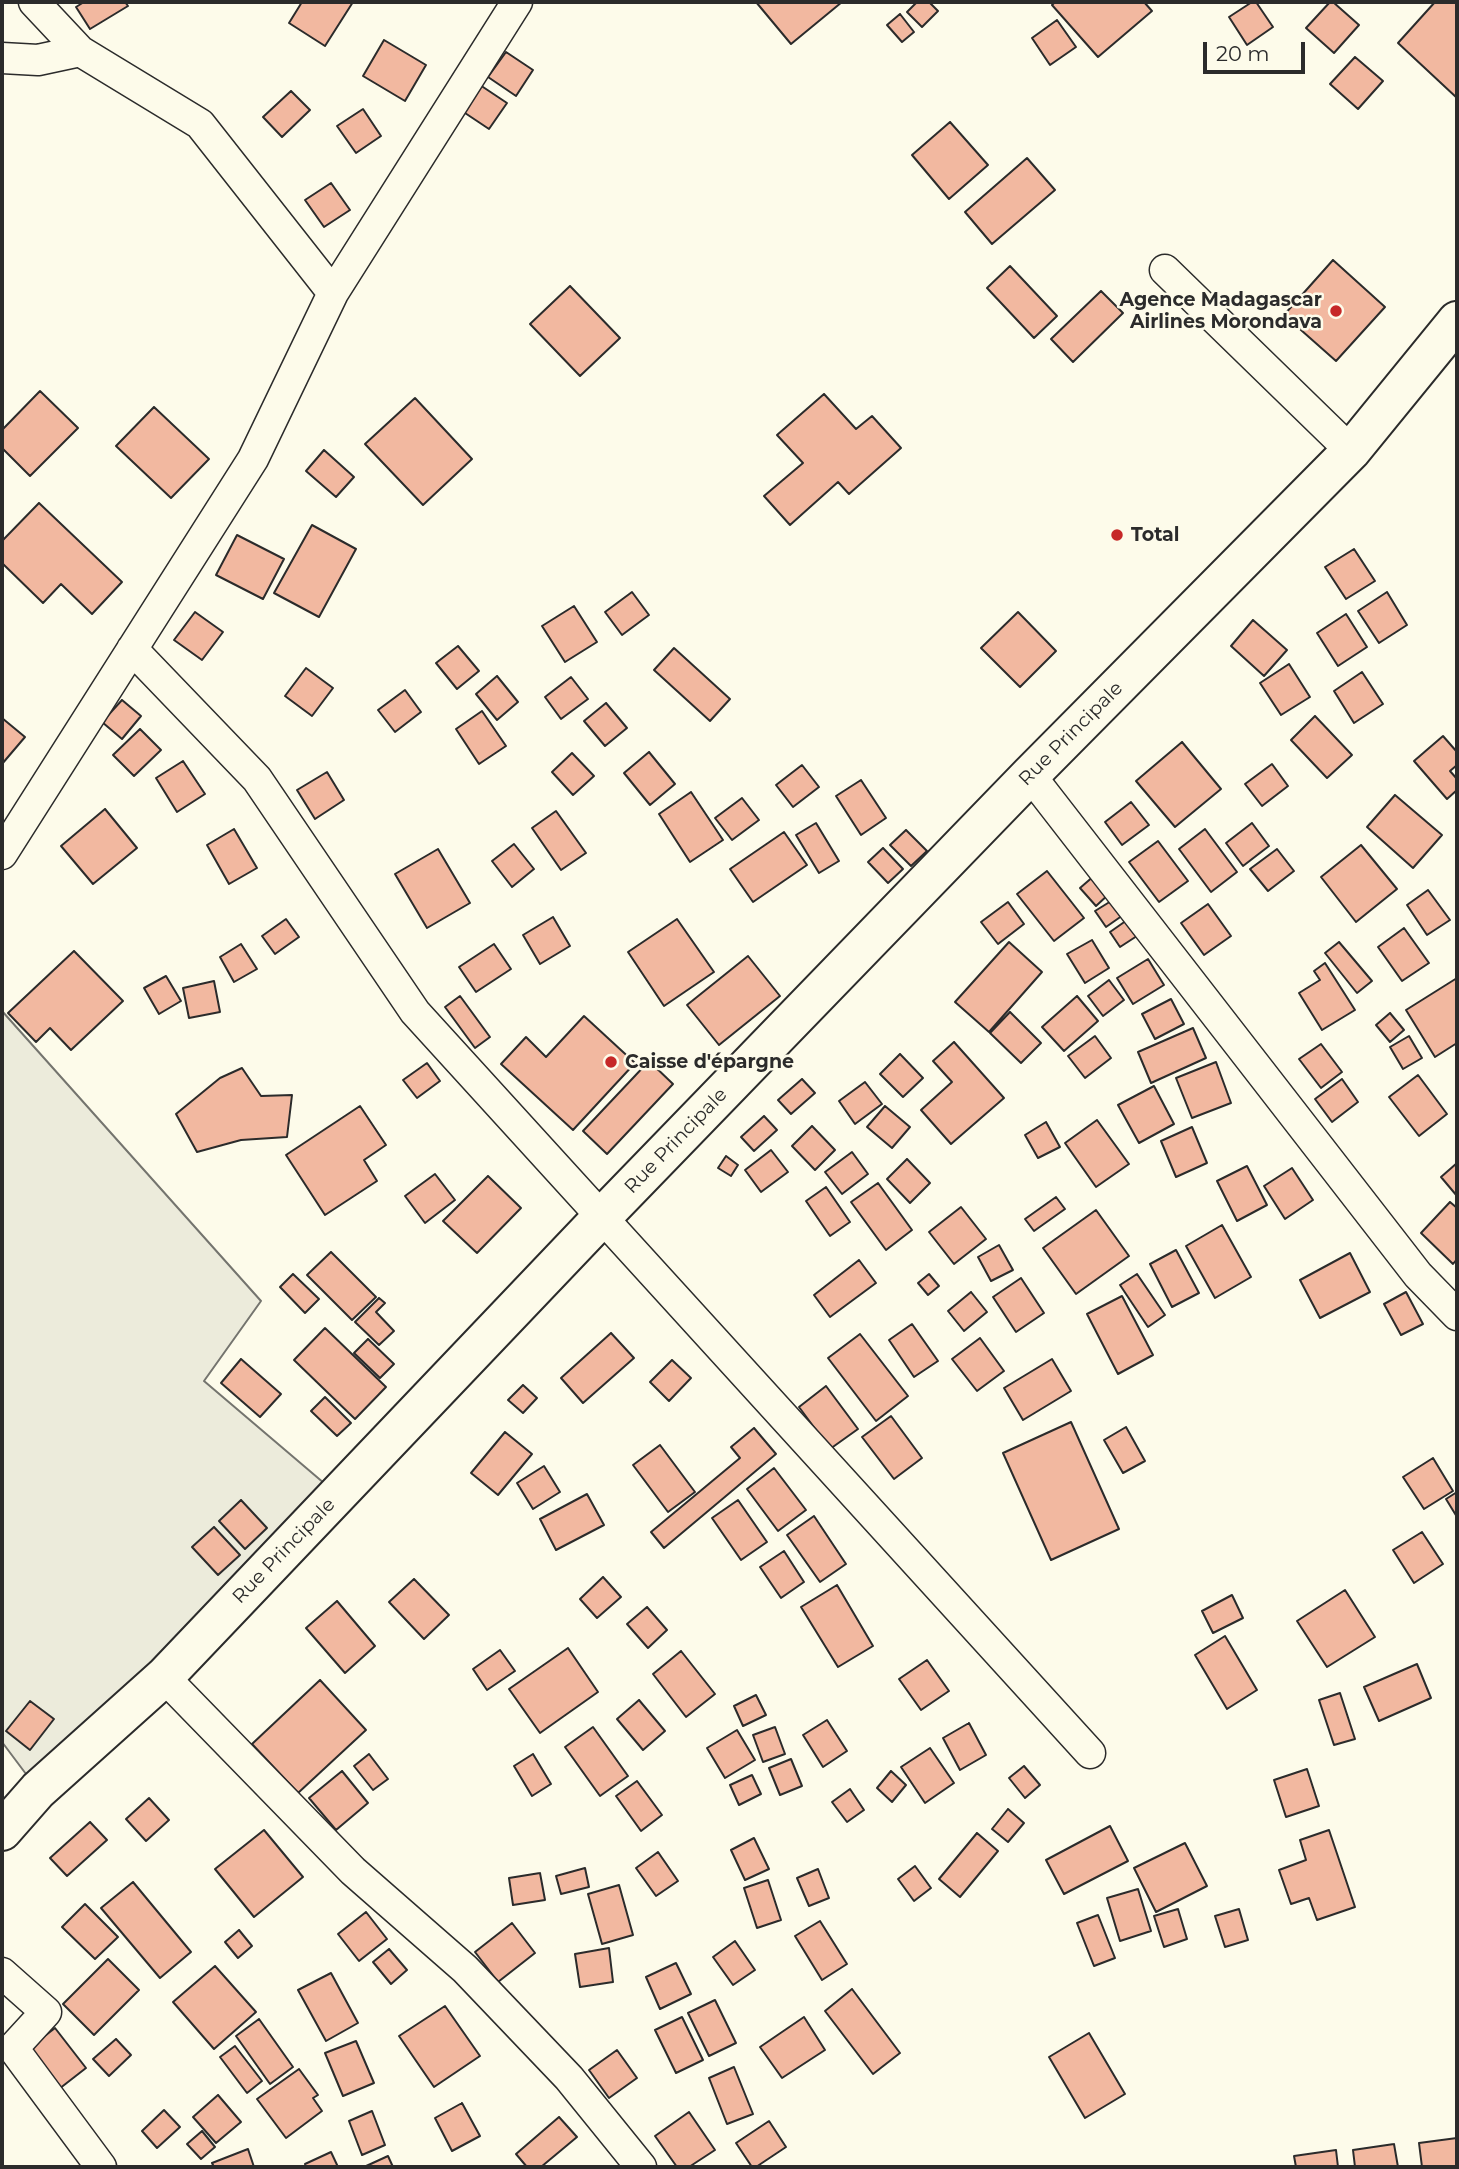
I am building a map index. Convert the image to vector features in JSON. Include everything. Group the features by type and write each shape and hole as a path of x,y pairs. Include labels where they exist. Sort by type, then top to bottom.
{"main road":[{"name":"Rue Principale","path":"2,1830 38,1790 164,1677 602,1217 1030,775 1351,451 1457,321"}],"street":[{"path":"34,2 80,51 200,124 333,293"},
{"path":"2,854 253,459 333,293 517,2"},
{"path":"2,58 38,60 80,51"},
{"path":"1165,270 1351,451"},
{"path":"132,649 257,779 415,1013 1090,1753"},
{"path":"1030,775 1418,1275 1457,1315"},
{"path":"164,1677 353,1871 465,1969 569,2078 641,2167"},
{"path":"2,1973 46,2012 13,2048 101,2167"}],"shaded area":[{"path":"2,1011 261,1301 204,1381 338,1495 38,1790 2,1742"}],"building":[{"path":"84,2 125,2 128,6 90,29 76,7"},
{"path":"302,2 353,2 325,46 289,23"},
{"path":"756,2 842,2 791,44"},
{"path":"917,2 929,2 938,11 922,27 907,12"},
{"path":"1055,2 1144,2 1152,11 1098,57 1052,5"},
{"path":"1256,2 1273,27 1247,45 1229,17"},
{"path":"1330,2 1359,25 1334,53 1306,28"},
{"path":"1435,2 1457,2 1457,98 1398,43"},
{"path":"900,14 914,32 902,42 887,25"},
{"path":"1057,20 1076,47 1050,65 1032,38"},
{"path":"384,40 426,65 405,101 363,76"},
{"path":"506,52 533,70 516,96 488,77"},
{"path":"1355,57 1383,81 1358,109 1330,84"},
{"path":"480,85 507,103 489,129 462,111"},
{"path":"291,91 310,110 282,137 263,117"},
{"path":"363,109 381,136 356,153 337,126"},
{"path":"950,122 988,165 949,199 912,155"},
{"path":"1027,158 1055,190 992,244 965,212"},
{"path":"331,183 350,210 324,227 305,200"},
{"path":"1333,260 1385,307 1336,361 1284,315"},
{"path":"1010,266 1057,316 1034,338 987,288"},
{"path":"570,286 620,338 580,376 530,324"},
{"path":"1101,291 1123,313 1073,362 1051,339"},
{"path":"40,391 78,428 30,476 2,448 2,430"},
{"path":"824,394 856,429 872,416 901,448 849,494 838,482 790,525 764,496 803,463 777,435"},
{"path":"415,398 472,459 423,505 365,444"},
{"path":"154,407 209,459 171,498 116,446"},
{"path":"324,450 354,477 336,497 306,471"},
{"path":"39,503 122,582 92,614 61,584 43,603 2,563 2,541"},
{"path":"312,525 356,549 319,617 274,593"},
{"path":"237,535 284,559 263,599 216,575"},
{"path":"1354,549 1375,581 1346,599 1325,567"},
{"path":"632,592 649,615 622,635 605,612"},
{"path":"1387,592 1407,625 1379,643 1358,611"},
{"path":"574,606 597,642 565,662 542,626"},
{"path":"195,612 223,632 202,660 174,640"},
{"path":"1018,612 1056,651 1020,687 981,648"},
{"path":"1346,614 1367,647 1338,666 1317,633"},
{"path":"1253,620 1287,650 1264,676 1231,646"},
{"path":"458,646 479,671 457,689 436,663"},
{"path":"674,648 730,699 710,721 654,670"},
{"path":"1289,664 1310,697 1281,715 1260,683"},
{"path":"306,668 333,688 312,716 285,696"},
{"path":"1362,672 1383,704 1354,723 1334,691"},
{"path":"497,676 518,702 497,720 476,694"},
{"path":"571,677 588,699 561,719 545,697"},
{"path":"405,690 421,712 395,732 378,710"},
{"path":"122,700 141,716 122,739 102,722"},
{"path":"606,703 627,728 605,746 584,721"},
{"path":"482,711 506,746 479,764 456,729"},
{"path":"1315,716 1352,755 1327,778 1291,740"},
{"path":"2,718 25,737 2,764"},
{"path":"140,729 161,750 134,776 113,755"},
{"path":"1443,736 1457,752 1457,765 1450,771 1457,779 1457,790 1447,799 1414,761"},
{"path":"1182,742 1221,789 1175,827 1136,781"},
{"path":"649,752 675,784 650,805 624,773"},
{"path":"572,753 594,776 573,795 552,772"},
{"path":"183,761 205,794 177,812 156,778"},
{"path":"1272,764 1288,786 1262,806 1245,784"},
{"path":"802,765 819,787 793,807 776,785"},
{"path":"327,772 344,800 315,819 297,790"},
{"path":"861,780 886,818 861,835 836,796"},
{"path":"691,792 723,840 690,862 659,814"},
{"path":"1395,795 1442,835 1413,868 1367,827"},
{"path":"742,798 759,820 732,840 715,818"},
{"path":"1131,802 1149,825 1122,845 1105,822"},
{"path":"105,809 137,848 93,884 61,846"},
{"path":"556,811 586,853 561,870 532,828"},
{"path":"816,823 839,861 819,873 796,835"},
{"path":"1252,823 1269,846 1243,866 1226,843"},
{"path":"234,829 257,868 229,884 207,845"},
{"path":"1205,829 1237,872 1211,892 1179,849"},
{"path":"906,830 927,851 911,866 890,845"},
{"path":"784,832 807,865 753,902 730,869"},
{"path":"1158,841 1188,881 1159,902 1129,862"},
{"path":"514,844 534,869 512,887 492,861"},
{"path":"1361,845 1397,889 1356,922 1321,877"},
{"path":"883,848 903,869 888,883 868,862"},
{"path":"438,849 470,903 427,928 395,874"},
{"path":"1277,849 1294,871 1268,891 1250,869"},
{"path":"1047,871 1084,918 1054,941 1017,894"},
{"path":"1095,875 1110,893 1096,906 1080,888"},
{"path":"1428,890 1450,920 1427,935 1407,905"},
{"path":"1116,898 1126,913 1106,927 1095,911"},
{"path":"1008,902 1024,924 998,944 981,922"},
{"path":"1208,904 1231,936 1204,955 1181,923"},
{"path":"553,917 570,946 540,964 523,935"},
{"path":"1130,918 1140,934 1120,947 1110,932"},
{"path":"286,919 299,937 275,954 262,936"},
{"path":"677,919 714,972 664,1006 628,952"},
{"path":"1404,928 1429,963 1402,981 1378,947"},
{"path":"1092,940 1109,968 1085,983 1067,954"},
{"path":"1009,942 1042,972 989,1032 955,1002"},
{"path":"1339,942 1372,981 1357,993 1325,953"},
{"path":"241,944 257,969 234,982 220,957"},
{"path":"494,944 511,969 476,992 459,967"},
{"path":"74,951 123,1001 71,1050 50,1028 36,1042 8,1013"},
{"path":"748,956 780,996 719,1045 687,1005"},
{"path":"1148,959 1164,985 1133,1004 1117,978"},
{"path":"1325,963 1355,1010 1322,1030 1299,993 1320,980 1314,971"},
{"path":"166,976 181,1001 159,1014 144,988"},
{"path":"1457,978 1457,1043 1435,1057 1406,1010"},
{"path":"1109,980 1124,1000 1103,1016 1088,996"},
{"path":"214,981 220,1012 189,1018 183,988"},
{"path":"460,996 490,1037 475,1048 445,1007"},
{"path":"1077,996 1098,1021 1064,1051 1042,1027"},
{"path":"1171,999 1184,1024 1155,1039 1142,1014"},
{"path":"1010,1012 1041,1043 1021,1063 990,1033"},
{"path":"1390,1013 1404,1030 1390,1042 1376,1025"},
{"path":"584,1016 635,1063 573,1130 501,1064 526,1037 546,1057"},
{"path":"1193,1028 1206,1058 1151,1083 1138,1052"},
{"path":"1095,1036 1111,1058 1085,1078 1068,1056"},
{"path":"1409,1036 1422,1058 1403,1069 1390,1047"},
{"path":"954,1042 1004,1098 951,1144 921,1110 952,1082 933,1061"},
{"path":"1321,1044 1342,1072 1321,1088 1299,1059"},
{"path":"900,1054 923,1078 903,1097 880,1074"},
{"path":"649,1061 673,1084 607,1154 583,1131"},
{"path":"1216,1062 1231,1103 1192,1118 1176,1078"},
{"path":"427,1063 440,1081 417,1098 403,1080"},
{"path":"242,1068 261,1096 292,1095 287,1137 241,1140 197,1152 176,1114 220,1078"},
{"path":"1418,1075 1447,1114 1419,1136 1389,1097"},
{"path":"802,1079 815,1093 791,1114 778,1100"},
{"path":"1342,1079 1358,1102 1332,1122 1315,1099"},
{"path":"865,1082 882,1104 855,1124 839,1101"},
{"path":"1154,1086 1174,1124 1139,1143 1118,1105"},
{"path":"360,1106 386,1145 364,1160 377,1181 325,1215 286,1155"},
{"path":"885,1106 910,1127 892,1148 867,1127"},
{"path":"764,1116 777,1130 754,1151 741,1137"},
{"path":"1097,1120 1129,1164 1096,1187 1065,1143"},
{"path":"1046,1122 1060,1147 1038,1158 1025,1135"},
{"path":"812,1126 835,1150 815,1170 792,1146"},
{"path":"1192,1127 1207,1163 1176,1177 1161,1141"},
{"path":"771,1150 788,1172 761,1192 745,1170"},
{"path":"852,1152 868,1174 842,1194 825,1172"},
{"path":"726,1156 738,1165 731,1176 718,1168"},
{"path":"907,1159 930,1183 910,1203 887,1179"},
{"path":"1457,1163 1457,1196 1441,1177"},
{"path":"1247,1166 1267,1205 1237,1221 1217,1181"},
{"path":"1292,1168 1313,1200 1285,1219 1264,1186"},
{"path":"435,1174 455,1200 425,1223 405,1196"},
{"path":"488,1176 521,1208 477,1253 443,1221"},
{"path":"878,1183 912,1230 886,1250 851,1202"},
{"path":"826,1187 850,1222 830,1236 806,1201"},
{"path":"1056,1197 1065,1209 1034,1231 1025,1219"},
{"path":"1450,1202 1457,1208 1457,1259 1453,1264 1421,1233"},
{"path":"961,1207 986,1239 954,1264 929,1232"},
{"path":"1096,1210 1129,1256 1076,1294 1043,1248"},
{"path":"1222,1225 1251,1277 1215,1298 1186,1246"},
{"path":"999,1245 1013,1270 991,1281 978,1257"},
{"path":"1176,1250 1199,1293 1172,1307 1150,1264"},
{"path":"331,1252 376,1297 352,1320 307,1275"},
{"path":"1350,1253 1370,1292 1320,1318 1300,1280"},
{"path":"859,1260 876,1283 830,1317 814,1295"},
{"path":"293,1274 319,1299 305,1313 280,1287"},
{"path":"929,1274 939,1286 928,1295 918,1283"},
{"path":"1137,1274 1165,1315 1148,1327 1120,1285"},
{"path":"1021,1278 1044,1313 1016,1332 993,1297"},
{"path":"971,1292 987,1312 964,1331 948,1311"},
{"path":"1406,1292 1423,1324 1401,1335 1384,1304"},
{"path":"1122,1296 1153,1355 1118,1374 1087,1314"},
{"path":"379,1298 385,1303 376,1312 394,1331 379,1345 355,1322"},
{"path":"912,1324 938,1361 914,1377 889,1340"},
{"path":"325,1328 386,1387 355,1419 294,1360"},
{"path":"611,1333 634,1358 583,1403 561,1378"},
{"path":"860,1334 908,1396 876,1421 828,1358"},
{"path":"980,1338 1004,1371 977,1391 952,1359"},
{"path":"368,1339 394,1364 380,1378 354,1353"},
{"path":"241,1359 281,1394 260,1417 221,1383"},
{"path":"1052,1359 1071,1391 1023,1420 1004,1388"},
{"path":"672,1360 691,1378 669,1401 650,1382"},
{"path":"523,1385 537,1398 523,1413 508,1400"},
{"path":"826,1386 858,1429 830,1449 799,1407"},
{"path":"325,1397 351,1423 337,1436 311,1411"},
{"path":"891,1416 922,1458 894,1479 862,1437"},
{"path":"1071,1422 1119,1529 1051,1560 1003,1453"},
{"path":"1126,1427 1145,1461 1123,1473 1104,1440"},
{"path":"754,1428 776,1454 664,1548 651,1532 740,1458 731,1447"},
{"path":"505,1432 532,1454 498,1495 471,1473"},
{"path":"660,1445 695,1492 668,1512 633,1465"},
{"path":"1433,1458 1453,1491 1424,1509 1403,1477"},
{"path":"544,1466 560,1492 533,1509 517,1483"},
{"path":"774,1468 806,1510 778,1531 747,1489"},
{"path":"1457,1492 1457,1517 1446,1499"},
{"path":"587,1494 604,1525 556,1550 540,1519"},
{"path":"241,1500 267,1528 245,1549 219,1521"},
{"path":"738,1500 767,1542 741,1560 712,1518"},
{"path":"814,1516 846,1564 820,1582 787,1535"},
{"path":"214,1527 240,1555 218,1575 192,1547"},
{"path":"1422,1532 1443,1564 1414,1583 1393,1550"},
{"path":"784,1551 804,1582 781,1598 760,1567"},
{"path":"603,1577 621,1597 597,1618 580,1599"},
{"path":"414,1579 449,1615 424,1639 389,1602"},
{"path":"837,1585 873,1646 838,1667 801,1607"},
{"path":"1345,1590 1375,1637 1327,1667 1297,1621"},
{"path":"1232,1595 1243,1618 1213,1633 1202,1611"},
{"path":"337,1601 375,1646 345,1673 306,1628"},
{"path":"647,1607 667,1630 648,1648 627,1624"},
{"path":"1225,1636 1257,1690 1227,1709 1195,1655"},
{"path":"568,1648 598,1692 540,1733 509,1689"},
{"path":"500,1650 515,1671 487,1690 473,1669"},
{"path":"681,1651 715,1694 686,1717 653,1674"},
{"path":"927,1660 949,1691 921,1710 899,1679"},
{"path":"1417,1664 1431,1698 1379,1721 1364,1687"},
{"path":"320,1680 366,1730 298,1793 252,1744"},
{"path":"1340,1693 1355,1739 1334,1745 1319,1700"},
{"path":"756,1695 766,1715 743,1726 734,1706"},
{"path":"639,1700 665,1731 643,1750 617,1719"},
{"path":"30,1701 54,1719 30,1750 6,1731"},
{"path":"827,1720 847,1751 823,1767 803,1735"},
{"path":"969,1723 986,1755 960,1770 943,1738"},
{"path":"593,1727 628,1776 600,1796 565,1747"},
{"path":"775,1727 785,1754 763,1762 753,1735"},
{"path":"737,1730 755,1760 725,1778 707,1748"},
{"path":"930,1748 954,1783 925,1803 901,1767"},
{"path":"369,1754 388,1779 373,1790 354,1766"},
{"path":"533,1754 551,1784 532,1796 514,1766"},
{"path":"791,1759 802,1786 780,1795 769,1768"},
{"path":"1024,1766 1040,1785 1025,1798 1009,1778"},
{"path":"1307,1769 1319,1806 1286,1817 1274,1780"},
{"path":"342,1771 368,1803 336,1830 309,1798"},
{"path":"891,1771 906,1785 892,1802 877,1788"},
{"path":"752,1775 761,1794 739,1805 730,1785"},
{"path":"637,1781 662,1815 641,1831 616,1796"},
{"path":"850,1789 864,1810 847,1822 832,1802"},
{"path":"149,1798 169,1820 146,1841 126,1819"},
{"path":"1008,1809 1024,1823 1008,1842 992,1829"},
{"path":"90,1822 107,1840 67,1876 50,1858"},
{"path":"1110,1826 1128,1861 1064,1894 1046,1860"},
{"path":"264,1830 303,1877 254,1917 215,1869"},
{"path":"1329,1830 1355,1907 1317,1920 1309,1898 1291,1904 1279,1870 1306,1860 1300,1840"},
{"path":"977,1833 998,1851 960,1897 939,1879"},
{"path":"754,1838 769,1869 745,1880 731,1850"},
{"path":"1185,1843 1207,1886 1156,1912 1134,1868"},
{"path":"658,1852 678,1881 656,1896 636,1868"},
{"path":"915,1866 931,1888 914,1901 898,1879"},
{"path":"585,1868 589,1887 561,1894 556,1876"},
{"path":"818,1869 829,1898 809,1906 797,1878"},
{"path":"540,1873 545,1900 513,1905 509,1878"},
{"path":"768,1880 781,1920 757,1928 744,1888"},
{"path":"133,1882 191,1952 160,1978 101,1908"},
{"path":"619,1885 633,1935 602,1944 588,1894"},
{"path":"1138,1889 1151,1931 1120,1941 1107,1898"},
{"path":"85,1904 118,1937 95,1959 62,1927"},
{"path":"1178,1909 1187,1939 1164,1947 1154,1916"},
{"path":"1239,1909 1248,1940 1225,1947 1215,1916"},
{"path":"366,1912 387,1939 359,1961 338,1934"},
{"path":"1098,1915 1115,1958 1094,1966 1077,1923"},
{"path":"820,1921 847,1964 822,1980 795,1936"},
{"path":"512,1923 535,1953 498,1982 475,1952"},
{"path":"239,1930 252,1946 238,1958 225,1942"},
{"path":"735,1941 755,1970 733,1985 713,1957"},
{"path":"609,1948 613,1982 580,1987 575,1954"},
{"path":"389,1949 407,1970 391,1984 373,1962"},
{"path":"108,1959 139,1990 94,2035 63,2004"},
{"path":"676,1963 691,1994 660,2009 646,1977"},
{"path":"215,1966 256,2012 214,2049 173,2002"},
{"path":"331,1973 358,2023 326,2041 298,1990"},
{"path":"852,1989 900,2053 873,2074 825,2011"},
{"path":"715,2000 736,2043 709,2056 688,2013"},
{"path":"445,2006 480,2056 434,2087 399,2036"},
{"path":"682,2017 703,2060 676,2073 655,2030"},
{"path":"804,2017 825,2050 782,2078 760,2047"},
{"path":"259,2019 293,2067 270,2084 236,2036"},
{"path":"55,2028 86,2068 59,2089 28,2049"},
{"path":"1089,2033 1125,2094 1085,2118 1049,2057"},
{"path":"116,2039 131,2055 109,2076 93,2059"},
{"path":"356,2041 374,2083 343,2096 325,2053"},
{"path":"235,2046 262,2081 247,2093 220,2057"},
{"path":"617,2050 637,2078 609,2098 589,2070"},
{"path":"734,2067 753,2114 727,2124 709,2078"},
{"path":"299,2069 318,2095 313,2098 322,2111 286,2138 257,2099"},
{"path":"218,2095 241,2122 216,2143 193,2117"},
{"path":"462,2103 480,2136 452,2151 435,2118"},
{"path":"164,2110 180,2127 157,2148 142,2131"},
{"path":"372,2111 385,2145 362,2155 349,2121"},
{"path":"689,2112 715,2150 689,2167 677,2167 655,2136"},
{"path":"559,2117 577,2137 541,2167 527,2167 516,2154"},
{"path":"769,2121 786,2147 752,2167 736,2143"},
{"path":"202,2131 215,2147 201,2159 187,2144"},
{"path":"1457,2138 1457,2167 1422,2167 1419,2143"},
{"path":"1394,2144 1398,2167 1355,2167 1353,2150"},
{"path":"248,2149 254,2167 214,2167 212,2163"},
{"path":"1336,2150 1338,2167 1296,2167 1294,2156"},
{"path":"331,2152 338,2167 306,2167 305,2164"},
{"path":"388,2156 393,2167 364,2167"}],"place":[{"name":"Agence Madagascar Airlines Morondava","path":"1336,311"},
{"name":"Total","path":"1117,535"},
{"name":"Caisse d'épargne","path":"611,1062"}]}
